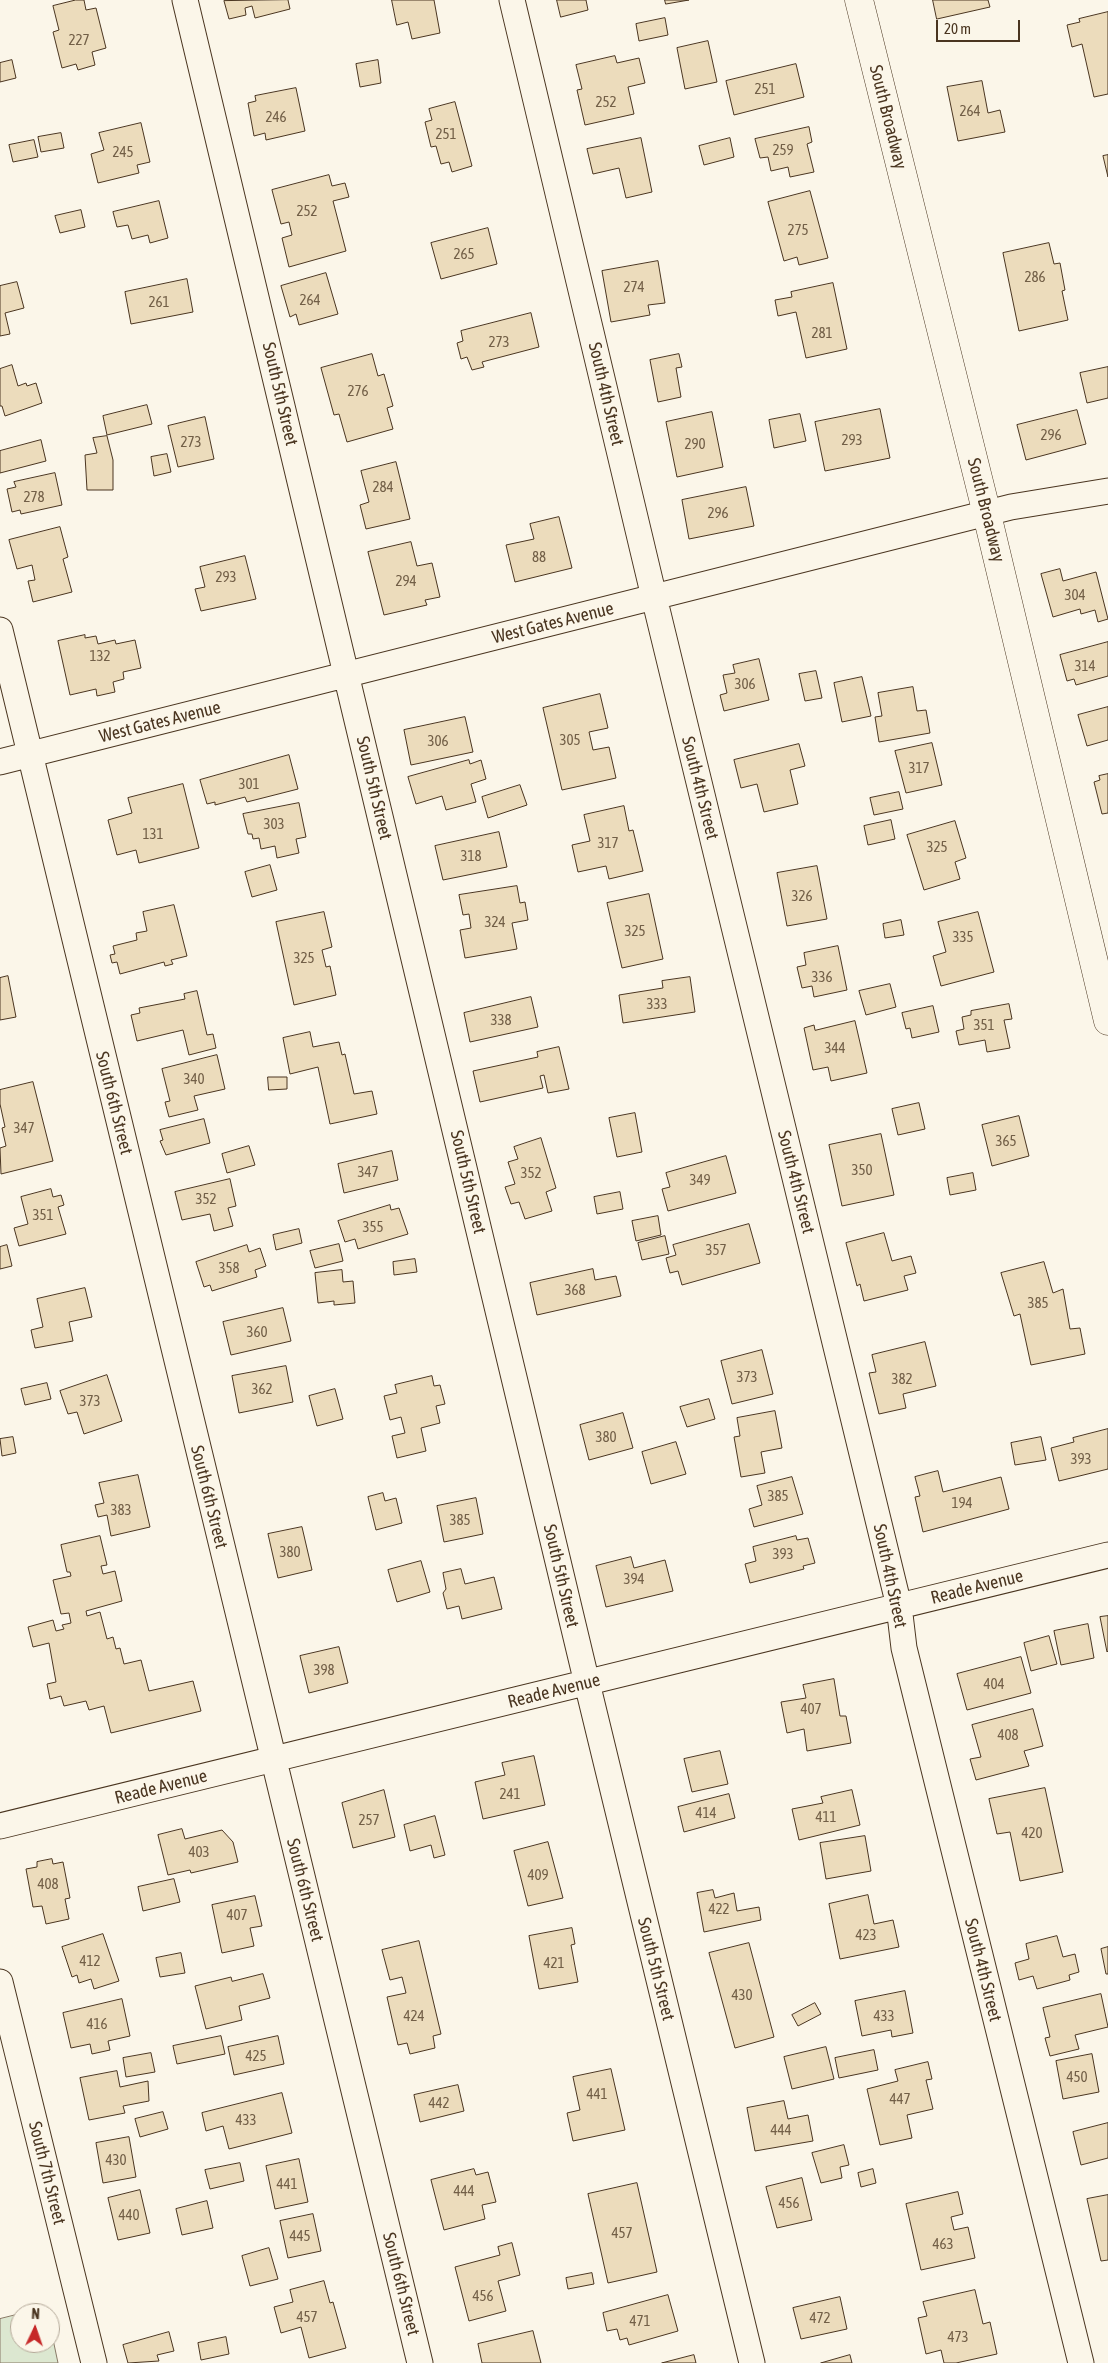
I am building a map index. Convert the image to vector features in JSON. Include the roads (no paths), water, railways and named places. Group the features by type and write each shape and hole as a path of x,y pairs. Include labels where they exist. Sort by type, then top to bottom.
{"street":[{"name":"South 5th Street","path":"185,0 348,675 587,1684 752,2363"},
{"name":"South 4th Street","path":"512,0 654,597 899,1606 904,1648 1081,2363"},
{"name":"South Broadway","path":"859,0 987,513 1108,1021"},
{"name":"West Gates Avenue","path":"0,762 987,513 1108,491"},
{"name":"South 6th Street","path":"0,630 420,2363"},
{"name":"Reade Avenue","path":"0,1826 587,1684 1108,1554"},
{"name":"South 7th Street","path":"0,1982 94,2363"}]}
